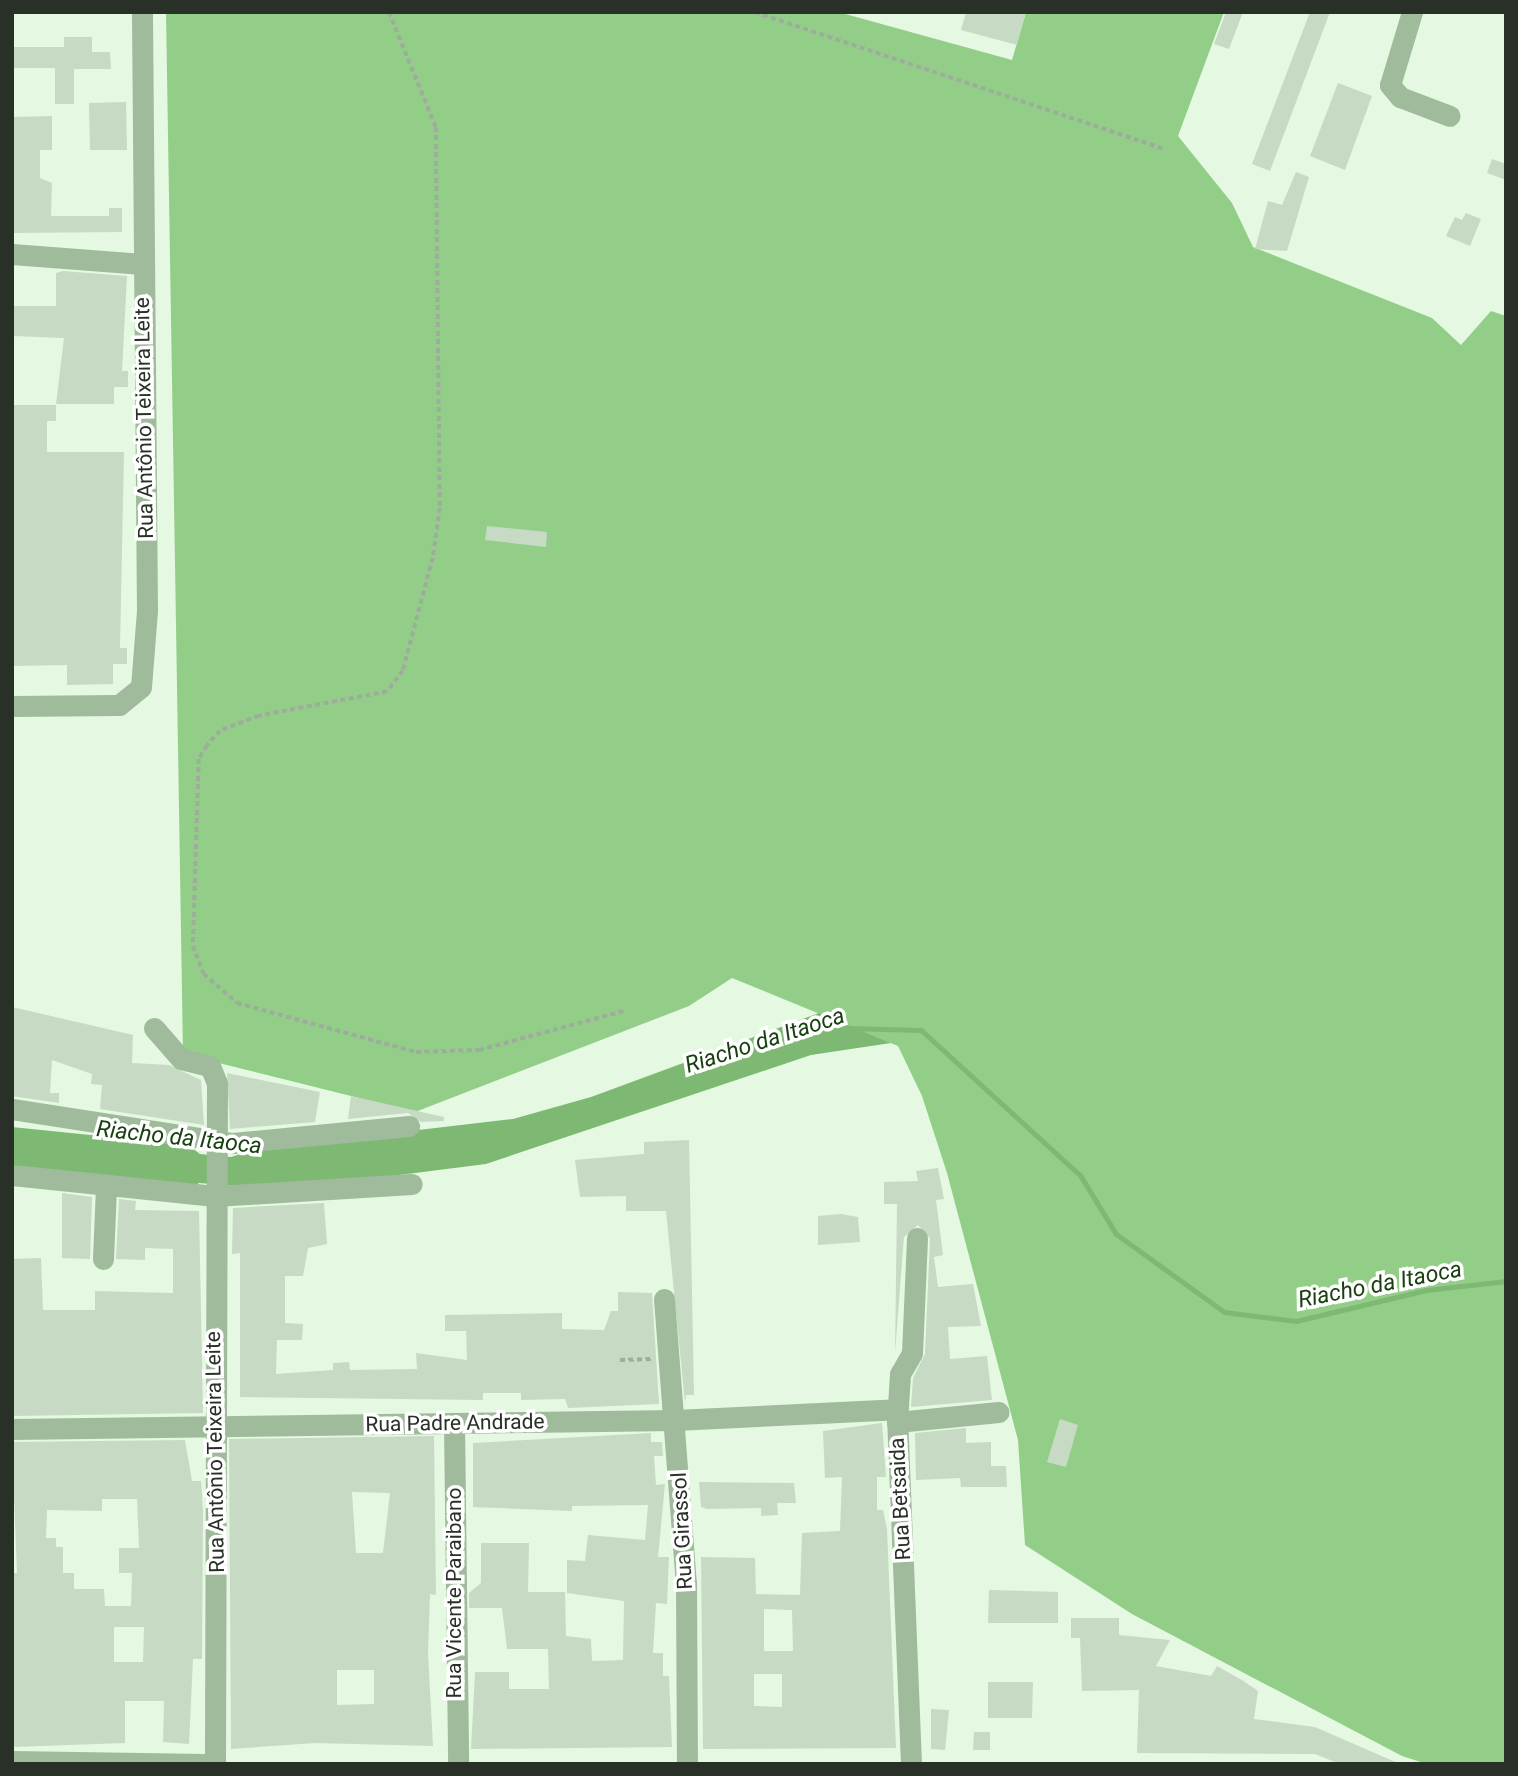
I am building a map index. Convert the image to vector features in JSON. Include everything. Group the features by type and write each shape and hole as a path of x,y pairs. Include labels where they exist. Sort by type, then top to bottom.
{"street":[{"name":"Rua Antônio Teixeira Leite","path":"12,706 119,705 141,687 147,611 142,12"},
{"path":"1412,12 1390,85 1401,97 1450,117"},
{"path":"12,254 143,264"},
{"name":"Rua Antônio Teixeira Leite","path":"154,1028 181,1059 213,1069 216,1192 212,1428 215,1764"},
{"path":"12,1109 215,1145 409,1126"},
{"path":"12,1175 106,1186 216,1192 412,1184"},
{"path":"103,1259 106,1186"},
{"name":"Rua Betsaida","path":"911,1764 897,1416 900,1374 912,1353 917,1238"},
{"name":"Rua Girassol","path":"664,1299 686,1582 687,1764"},
{"name":"Rua Padre Andrade","path":"12,1429 212,1428 999,1412"},
{"name":"Rua Vicente Paraibano","path":"454,1423 458,1764"},
{"path":"12,1761 204,1764"}],"path":[{"path":"389,12 436,127 440,508 433,558 402,671 387,692 259,716 220,731 207,746 199,759 193,946 204,974 237,1003 416,1052 479,1050 624,1011"},
{"path":"755,12 1164,149"},
{"path":"620,1360 668,1358"}],"shaded area":[{"path":"166,12 838,12 1012,60 1026,12 1224,12 1178,136 1232,203 1253,247 1432,318 1461,345 1491,311 1506,316 1506,1764 1427,1764 1402,1756 1132,1614 1025,1545 1018,1440 947,1173 922,1096 898,1046 732,978 689,1006 415,1112 183,1054"}],"water":[{"path":"819,1013 891,1043 811,1055 486,1164 281,1190 199,1183 187,1191 12,1167 12,1127 188,1145 200,1154 231,1157 256,1149 513,1119 591,1097"}],"building":[{"path":"966,12 1026,12 1017,45 961,30"},
{"path":"1226,12 1243,12 1229,49 1214,44"},
{"path":"1310,12 1330,12 1270,171 1252,164"},
{"path":"64,37 92,37 92,52 110,52 111,69 74,69 74,104 55,104 55,68 12,68 12,47 64,47"},
{"path":"1338,83 1372,96 1345,170 1310,156"},
{"path":"126,102 127,150 90,150 89,103"},
{"path":"52,116 52,150 40,150 40,178 52,183 51,216 109,216 109,208 122,208 122,232 12,233 12,117"},
{"path":"1492,159 1506,164 1506,180 1487,173"},
{"path":"1296,172 1309,177 1287,251 1255,249 1268,201 1282,205"},
{"path":"1466,213 1481,219 1470,246 1446,236 1455,217 1462,220"},
{"path":"63,271 127,276 122,371 128,371 128,387 114,387 114,404 56,404 64,338 12,336 12,306 56,306 56,273"},
{"path":"12,405 56,405 56,421 47,421 47,452 124,452 120,648 127,648 127,664 113,664 113,684 67,685 67,665 12,666"},
{"path":"487,526 547,532 546,547 485,540"},
{"path":"12,1007 133,1035 132,1063 169,1065 201,1080 204,1125 100,1109 102,1085 91,1084 92,1074 52,1060 50,1093 59,1093 59,1103 12,1096"},
{"path":"227,1073 320,1092 315,1122 230,1129"},
{"path":"351,1096 444,1117 444,1121 421,1122 408,1113 348,1119"},
{"path":"689,1140 694,1395 686,1395 685,1403 666,1211 626,1211 626,1196 580,1197 575,1160 644,1154 644,1142"},
{"path":"938,1168 944,1199 936,1200 943,1255 934,1257 938,1287 973,1284 981,1326 948,1327 950,1359 987,1356 992,1400 911,1407 913,1378 925,1354 930,1238 918,1225 904,1237 895,1353 897,1204 884,1204 884,1182 918,1181 916,1171"},
{"path":"62,1193 92,1197 90,1259 62,1258"},
{"path":"119,1199 136,1201 135,1210 199,1211 203,1413 12,1416 12,1259 41,1258 43,1310 95,1310 95,1291 173,1293 173,1249 145,1248 145,1260 116,1259"},
{"path":"324,1203 327,1244 308,1248 303,1276 285,1276 285,1323 303,1324 302,1340 277,1340 276,1374 333,1370 333,1363 349,1362 350,1370 417,1369 416,1353 467,1360 466,1331 445,1331 445,1315 562,1313 562,1329 604,1330 611,1311 618,1311 618,1292 652,1293 659,1404 568,1408 565,1399 521,1400 521,1393 483,1393 483,1400 240,1397 240,1253 232,1254 233,1208"},
{"path":"841,1214 858,1217 860,1242 818,1245 818,1216"},
{"path":"1060,1419 1078,1425 1066,1467 1047,1462"},
{"path":"882,1423 886,1477 877,1477 877,1510 883,1510 887,1529 896,1748 703,1749 701,1557 755,1558 756,1594 800,1595 802,1533 840,1531 842,1477 825,1478 823,1431","holes":["764,1609 792,1610 793,1651 764,1651","754,1674 782,1674 782,1707 754,1706"]},
{"path":"966,1428 966,1443 991,1442 991,1466 1006,1466 1007,1487 961,1487 960,1478 916,1480 915,1433"},
{"path":"651,1433 651,1442 662,1442 663,1456 654,1456 656,1485 665,1484 658,1557 669,1557 667,1604 656,1603 653,1653 663,1653 663,1676 669,1676 672,1747 471,1749 475,1672 509,1672 509,1689 549,1689 548,1649 507,1649 502,1608 469,1608 469,1593 481,1583 481,1543 529,1543 528,1592 565,1592 566,1636 591,1639 592,1661 623,1660 624,1601 567,1593 567,1560 585,1561 588,1535 645,1540 648,1505 572,1506 572,1511 473,1507 473,1443"},
{"path":"434,1436 436,1595 430,1594 428,1653 433,1746 315,1743 231,1749 229,1439","holes":["352,1492 390,1493 383,1553 356,1553","337,1670 374,1670 374,1704 337,1705"]},
{"path":"185,1440 192,1481 201,1481 203,1510 202,1659 193,1659 189,1744 163,1742 164,1701 125,1701 125,1743 12,1747 12,1573 17,1573 12,1442","holes":["102,1499 137,1499 139,1548 119,1548 119,1573 132,1573 131,1606 105,1606 104,1589 74,1589 74,1573 63,1573 63,1547 56,1547 56,1538 46,1538 47,1510 102,1511","114,1627 144,1627 143,1662 114,1662"]},
{"path":"699,1482 794,1483 796,1503 777,1503 778,1515 761,1516 761,1508 707,1509 701,1507"},
{"path":"989,1590 1058,1592 1058,1623 988,1623"},
{"path":"1071,1618 1119,1618 1119,1635 1170,1640 1156,1666 1211,1676 1217,1666 1258,1691 1254,1719 1315,1727 1400,1764 1340,1764 1315,1754 1137,1753 1139,1690 1082,1691 1080,1638 1071,1638"},
{"path":"988,1682 1033,1682 1032,1718 988,1718"},
{"path":"931,1709 949,1710 945,1750 931,1749"},
{"path":"974,1732 990,1732 990,1750 973,1750"}],"waterway":[{"name":"Riacho da Itaoca","path":"847,1028 921,1030 1080,1175 1116,1234 1224,1312 1296,1321 1426,1290 1506,1281"}]}
